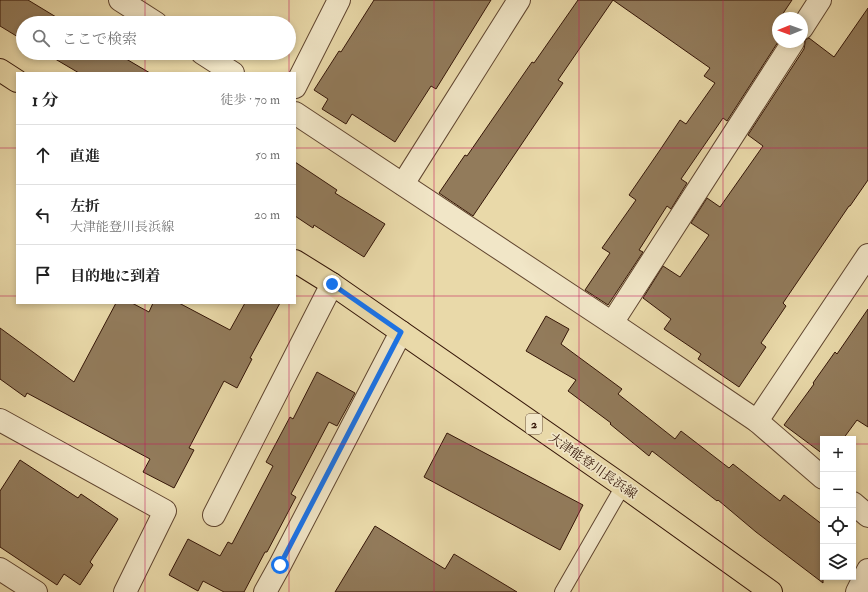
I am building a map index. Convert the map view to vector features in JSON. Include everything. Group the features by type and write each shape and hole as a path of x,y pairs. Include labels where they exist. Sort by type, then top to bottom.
{"main road":[{"path":"0,70 16,80"},
{"name":"大津能登川長浜線","path":"296,262 332,284 623,486 771,592"}],"street":[{"path":"120,0 145,16"},
{"path":"296,85 339,0"},
{"path":"403,184 519,0"},
{"path":"808,19 820,0"},
{"path":"612,323 789,48"},
{"path":"213,60 231,72"},
{"path":"296,115 403,184 757,421 820,475"},
{"path":"757,421 868,255"},
{"path":"214,515 332,284"},
{"path":"265,592 401,332"},
{"path":"0,420 165,511 125,592"},
{"path":"856,506 868,516"},
{"path":"0,569 36,592"},
{"path":"857,592 868,570"}],"lane":[{"path":"562,592 623,486"}],"building":[{"path":"0,0 28,0 54,16 16,16 16,36 0,26"},
{"path":"374,0 491,0 436,89 431,86 395,142 352,114 346,124 322,109 328,99 314,90 339,51 341,52"},
{"path":"578,0 613,0 558,80 563,83 473,216 439,193"},
{"path":"613,0 792,0 784,12 772,12 772,48 774,48 727,121 723,118 681,179 687,183 671,209 667,206 639,250 643,252 608,305 585,290 610,253 602,248 636,200 629,195 680,120 686,124 715,83 704,76 710,68"},
{"path":"868,8 868,180 783,303 786,306 761,343 766,347 739,387 698,359 701,354 664,329 671,319 643,298 663,266 680,277 709,235 691,223 707,198 720,207 763,146 748,135 804,48 808,48 808,38 834,57"},
{"path":"57,60 128,60 148,72 77,72"},
{"path":"296,163 337,190 335,193 385,224 364,257 314,225 313,228 296,217"},
{"path":"115,304 134,304 149,312 153,304 181,304 230,330 244,304 279,304 250,358 252,359 237,388 224,381 189,448 194,450 174,488 143,472 150,459 27,393 25,397 0,379 0,328 74,382"},
{"path":"868,309 868,427 857,420 845,436 820,436 820,452 784,425 835,352 837,354"},
{"path":"546,316 569,329 561,344 622,389 618,394 675,439 681,431 729,468 733,464 780,501 784,495 820,523 820,580 823,580 823,583 756,532 718,500 717,501 652,451 649,456 610,424 611,423 568,391 576,380 526,351"},
{"path":"317,372 355,393 337,426 329,422 291,494 296,497 244,592 224,592 203,581 198,591 169,575 188,539 220,556 228,542 232,544 273,466 266,462 290,417 293,419"},
{"path":"447,433 583,505 560,550 424,477"},
{"path":"20,460 78,498 81,494 118,519 90,562 93,565 80,585 64,574 57,585 0,547 0,491"},
{"path":"375,526 445,569 454,554 517,592 335,592"}],"route":[{"path":"280,565 401,332 332,284"}]}
